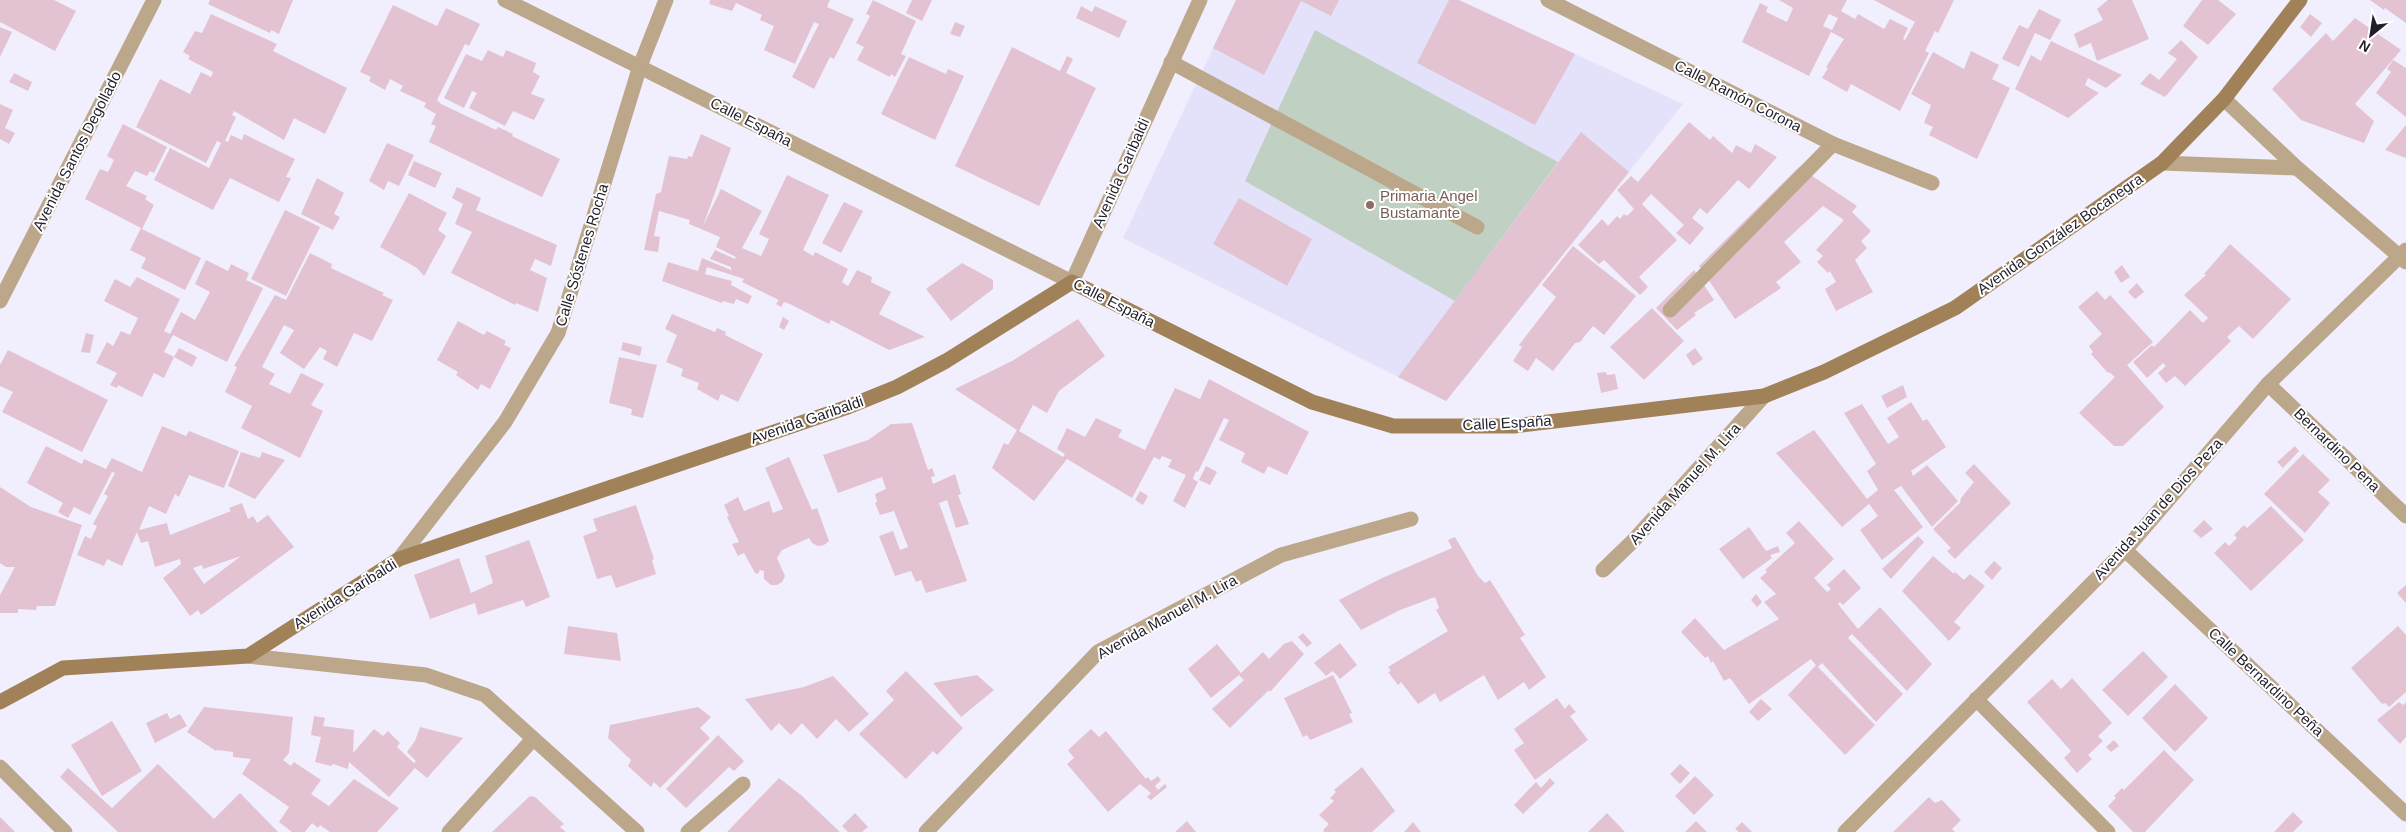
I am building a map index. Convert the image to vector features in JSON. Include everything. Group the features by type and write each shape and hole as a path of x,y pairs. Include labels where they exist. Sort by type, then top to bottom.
{"street":[{"name":"Avenida Santos Degollado","path":"0,301 154,0"},
{"name":"Calle España","path":"505,0 1312,402 1393,426 1514,426 1764,396"},
{"name":"Calle Sóstenes Rocha","path":"399,559 504,422 558,333 640,66 666,0"},
{"name":"Avenida Garibaldi","path":"248,656 399,559 845,408 897,387 946,361 1072,282 1200,0"},
{"name":"Calle Ramón Corona","path":"1548,0 1833,144 1932,183"},
{"name":"Avenida González Bocanegra","path":"1764,396 1824,372 1955,308 2162,163 2224,99 2300,0"},
{"path":"1171,62 1476,227"},
{"path":"2224,99 2298,168 2404,257"},
{"path":"1670,310 1833,144"},
{"path":"2162,163 2298,168"},
{"name":"Avenida Juan de Dios Peza","path":"1845,832 2125,550 2268,384 2404,257"},
{"name":"Bernardino Pena","path":"2268,384 2406,516"},
{"name":"Avenida Manuel M. Lira","path":"1603,570 1633,541 1764,396"},
{"name":"Avenida Manuel M. Lira","path":"926,832 1098,652 1281,555 1411,520"},
{"name":"Calle Bernardino Peña","path":"2125,550 2406,814"},
{"path":"0,702 63,668 248,656 426,675 485,695 637,832"},
{"path":"1976,699 2108,832"},
{"path":"449,832 533,740"},
{"path":"0,768 65,832"},
{"path":"688,832 743,784"}],"shaded area":[{"name":"Primaria Angel Bustamante","path":"1236,0 1459,0 1683,104 1446,401 1123,238"}],"green space":[{"path":"1315,30 1558,162 1455,301 1245,181"}],"building":[{"path":"0,0 54,0 76,11 55,51 0,22"},
{"path":"210,0 293,0 279,34 271,30 270,33 208,4"},
{"path":"710,0 830,0 827,7 854,19 834,59 830,57 814,89 792,77 819,24 814,22 795,64 764,50 774,26 760,20 762,15 736,3 732,11 709,4"},
{"path":"873,0 916,21 901,54 906,56 895,77 891,74 890,77 857,60 864,47 856,43 870,16 866,14"},
{"path":"912,0 932,0 922,21 906,13"},
{"path":"1236,0 1339,0 1331,16 1301,1 1264,75 1213,48"},
{"path":"1449,0 1459,0 1575,54 1535,125 1417,63"},
{"path":"1779,0 1847,0 1841,11 1855,19 1858,14 1884,29 1890,19 1908,28 1903,39 1905,40 1915,22 1874,0 1954,0 1938,33 1935,31 1925,51 1929,53 1900,111 1851,84 1847,92 1822,78 1828,68 1826,67 1844,39 1831,32 1809,76 1742,42 1760,3 1768,7 1766,12 1787,22 1793,8","holes":["1829,14 1838,18 1832,30 1823,26"]},
{"path":"2108,0 2132,0 2149,39 2097,61 2091,43 2079,48 2074,34 2103,20 2097,9"},
{"path":"2202,0 2218,0 2236,14 2208,45 2183,26"},
{"path":"2370,0 2406,0 2406,23 2385,8 2384,10"},
{"path":"393,5 437,26 446,8 480,24 469,46 465,44 437,100 441,104 496,130 498,127 513,134 512,136 560,159 542,197 429,142 436,126 431,124 436,114 424,107 426,103 400,91 403,86 390,79 385,90 369,81 371,77 360,72"},
{"path":"1081,6 1092,12 1095,6 1127,21 1119,38 1076,18"},
{"path":"2039,9 2061,20 2050,40 2035,33 2019,67 2002,59 2019,25 2028,29"},
{"path":"211,14 277,44 273,51 347,88 325,134 294,118 284,140 234,111 232,115 236,117 225,141 228,142 231,135 242,140 244,134 295,159 286,177 291,178 279,202 230,178 213,210 154,180 170,148 209,168 221,143 217,141 206,163 136,127 160,79 190,94 201,72 211,77 213,72 188,59 190,56 183,52 195,31 202,33"},
{"path":"2310,14 2322,23 2311,37 2300,27"},
{"path":"2355,18 2401,50 2355,104 2374,121 2364,143 2301,120 2272,89 2326,33 2333,41"},
{"path":"955,22 965,26 960,37 950,34"},
{"path":"0,27 12,32 0,57"},
{"path":"2181,40 2198,57 2165,97 2140,84 2150,73 2159,80 2177,59 2168,53"},
{"path":"2051,41 2122,75 2106,88 2088,78 2085,85 2099,93 2068,118 2015,89 2031,55 2041,61"},
{"path":"1012,47 1060,71 1067,56 1073,59 1066,73 1096,88 1039,206 955,166"},
{"path":"488,50 503,57 506,50 536,63 533,72 540,76 531,94 545,99 534,120 513,111 505,126 469,108 477,93 472,91 464,108 444,98 466,54 482,61"},
{"path":"1971,51 1999,65 1992,79 2010,88 1977,159 1929,135 1933,127 1924,123 1931,105 1911,94 1933,52 1964,69"},
{"path":"909,57 946,74 948,69 964,76 935,140 881,114"},
{"path":"2393,60 2406,68 2406,117 2376,93 2391,72 2387,69"},
{"path":"14,73 32,82 28,91 9,82"},
{"path":"0,104 13,110 5,128 15,133 9,144 0,139"},
{"path":"1689,122 1710,140 1713,136 1732,153 1736,145 1751,153 1755,144 1777,157 1749,189 1738,180 1707,214 1700,208 1692,218 1704,228 1690,245 1676,233 1684,225 1651,194 1642,204 1677,240 1639,277 1648,287 1640,295 1604,260 1599,264 1578,245 1602,219 1608,226 1617,216 1620,219 1624,214 1627,216 1634,209 1617,190 1631,176 1638,182"},
{"path":"123,124 167,147 154,173 150,171 147,176 135,171 126,186 147,196 145,199 154,205 142,229 201,258 185,290 141,268 146,258 130,250 141,228 85,199 100,169 108,172 114,160 107,156"},
{"path":"2406,125 2406,158 2385,150"},
{"path":"1581,132 1629,172 1446,401 1398,377"},
{"path":"701,134 731,148 703,226 721,189 762,211 742,248 761,256 769,239 759,234 787,175 829,195 803,250 813,256 815,252 848,269 842,282 848,286 857,270 872,277 871,282 891,292 879,314 925,337 889,350 831,320 829,324 784,302 781,307 776,304 779,300 742,282 744,279 707,267 705,274 732,281 731,285 752,296 748,304 736,299 734,304 723,301 722,303 662,281 668,262 698,271 702,258 731,270 731,267 710,259 715,250 735,259 736,257 716,247 720,237 689,224 690,220 659,211 654,236 660,237 658,252 644,250 656,194 661,192 669,156 687,159 688,156 692,157"},
{"path":"387,143 414,155 399,186 388,181 384,190 369,181"},
{"path":"414,161 442,173 435,188 408,175"},
{"path":"1799,167 1857,206 1852,212 1871,231 1861,241 1867,248 1855,260 1873,292 1836,311 1825,289 1836,282 1830,271 1828,273 1817,262 1823,256 1816,250 1844,220 1823,206 1784,242 1801,262 1776,282 1781,288 1735,319 1699,266"},
{"path":"317,178 344,193 334,214 340,217 333,230 301,214"},
{"path":"457,187 481,198 476,210 557,245 551,266 535,259 530,270 547,278 538,312 516,303 515,305 451,273 472,232 455,224 463,204 452,198"},
{"path":"409,193 447,213 438,230 446,236 424,276 417,268 380,247"},
{"path":"1239,198 1312,239 1287,286 1213,244"},
{"path":"844,202 863,211 841,253 822,243"},
{"path":"285,210 320,227 286,296 251,279"},
{"path":"2230,244 2291,299 2253,339 2239,326 2227,337 2231,341 2185,386 2175,376 2166,383 2158,373 2166,366 2163,363 2147,378 2133,362 2152,345 2154,347 2190,310 2203,323 2208,318 2184,295 2206,275 2204,274"},
{"path":"1573,246 1636,296 1604,335 1593,326 1580,342 1575,343 1553,371 1536,358 1528,371 1513,361 1522,347 1519,345 1556,297 1542,285"},
{"path":"310,253 332,264 331,268 384,293 382,295 393,300 372,341 354,333 337,367 323,359 327,351 320,347 304,369 280,353 294,330 284,325 262,367 275,374 269,384 290,394 301,373 324,384 311,405 323,411 300,458 241,428 252,406 225,392 237,367 234,366 275,295 286,300"},
{"path":"206,260 228,271 231,264 249,273 246,280 263,288 227,362 173,335 164,352 174,357 164,378 154,373 142,397 118,385 117,388 110,385 117,373 96,363 107,342 113,346 121,331 130,335 138,318 104,301 115,279 130,287 137,277 180,299 164,331 170,334 181,312 195,320 210,292 195,284"},
{"path":"962,263 993,280 993,289 951,321 926,289"},
{"path":"2122,265 2130,277 2121,283 2114,272"},
{"path":"1694,270 1714,300 1694,313 1696,315 1677,330 1656,308"},
{"path":"2137,283 2144,292 2135,299 2128,292"},
{"path":"2097,291 2105,300 2110,295 2153,342 2127,365 2164,407 2123,446 2114,446 2079,413 2115,377 2108,373 2091,354 2093,352 2089,346 2102,334 2078,307"},
{"path":"1652,308 1684,341 1644,380 1610,347"},
{"path":"672,314 715,332 717,328 726,332 725,335 763,354 738,402 721,394 718,401 697,389 699,383 681,376 683,369 666,362 677,335 665,329"},
{"path":"783,317 789,321 784,330 779,327"},
{"path":"1078,319 1105,356 1059,391 1047,413 1033,405 1019,431 1063,457 1065,454 1057,449 1067,428 1085,437 1096,418 1122,430 1118,437 1145,450 1175,388 1200,399 1209,379 1309,432 1287,475 1268,466 1264,474 1241,462 1245,453 1219,440 1229,420 1224,418 1198,472 1196,471 1193,479 1198,482 1185,508 1173,501 1186,475 1168,467 1172,460 1162,456 1160,460 1154,457 1132,498 1067,459 1034,501 992,468 1004,443 1008,445 1017,430 955,389 1012,361"},
{"path":"458,321 484,335 487,331 506,341 504,345 511,348 490,389 481,384 478,390 456,375 458,372 437,360"},
{"path":"86,333 94,335 90,353 81,352"},
{"path":"623,342 642,347 640,356 621,350"},
{"path":"179,348 197,357 192,367 174,357"},
{"path":"1695,348 1703,359 1693,366 1686,355"},
{"path":"8,350 108,400 82,452 2,412 13,392 0,386 0,365"},
{"path":"619,357 657,365 643,418 631,415 632,409 609,403"},
{"path":"1606,372 1607,375 1615,374 1618,389 1601,393 1597,373"},
{"path":"1903,385 1907,397 1887,408 1881,396"},
{"path":"1911,402 1923,421 1927,419 1946,447 1911,471 1913,476 1927,465 1958,501 1932,527 1901,486 1894,490 1923,527 1882,560 1860,530 1878,516 1869,504 1842,527 1776,453 1814,430 1867,499 1878,490 1867,471 1876,464 1844,413 1862,404 1888,444 1899,437 1887,418"},
{"path":"912,423 928,470 932,468 935,476 931,477 933,484 955,474 961,494 958,495 969,524 956,528 947,500 939,503 967,581 926,593 921,580 916,582 911,571 895,576 879,536 893,531 900,550 908,547 894,511 880,515 875,503 877,502 875,494 886,489 882,477 838,493 823,455 868,440 891,424"},
{"path":"162,426 186,436 189,431 239,451 224,488 189,475 179,497 175,494 166,514 149,506 139,530 167,523 170,535 231,511 229,508 242,503 248,519 253,516 257,523 268,515 294,547 201,615 198,610 190,616 163,578 181,564 180,559 155,567 148,541 141,543 137,532 122,566 107,559 104,566 77,555 85,536 91,539 97,526 93,524 108,496 104,494 115,473 112,472 90,515 74,507 68,518 58,512 63,503 27,483 46,446 82,464 84,459 106,469 112,458 142,472","holes":["241,556 204,584 193,568 202,565 203,569"]},
{"path":"2295,446 2299,451 2283,468 2277,462"},
{"path":"241,452 260,458 262,452 285,460 255,499 228,486"},
{"path":"2303,454 2330,480 2318,492 2330,503 2305,533 2264,494"},
{"path":"789,457 812,510 817,508 829,541 824,545 818,546 812,543 809,538 782,550 777,558 785,576 782,582 777,585 771,585 764,579 764,571 760,570 758,574 755,573 744,553 738,556 732,544 739,542 727,517 729,516 724,505 738,497 744,511 769,501 773,513 783,509 765,468"},
{"path":"1974,464 2011,503 1955,559 1947,551 1951,548 1933,529 1960,503 1961,498 1974,482 1965,473"},
{"path":"1206,466 1217,472 1210,485 1199,480"},
{"path":"0,487 31,507 82,525 55,606 37,606 36,610 18,609 18,613 0,613 0,595 15,567 6,567 0,563"},
{"path":"1140,491 1148,496 1143,505 1135,500"},
{"path":"636,505 654,559 652,560 656,574 616,588 611,575 597,579 583,536 597,531 593,519"},
{"path":"2271,506 2304,540 2251,591 2214,553 2225,542 2229,546 2237,538 2234,535 2244,525 2247,528"},
{"path":"2204,520 2213,529 2201,538 2193,531"},
{"path":"1799,521 1834,559 1814,578 1827,592 1831,589 1827,585 1844,569 1861,588 1843,605 1840,602 1838,604 1858,629 1880,607 1932,664 1907,691 1852,634 1848,638 1903,694 1876,722 1822,663 1818,667 1875,725 1845,755 1788,695 1816,665 1811,659 1749,704 1730,678 1724,681 1713,661 1711,663 1708,656 1705,658 1681,632 1695,618 1724,650 1779,619 1764,602 1776,594 1760,578 1767,572 1765,570 1795,543 1786,533"},
{"path":"1749,527 1766,551 1778,546 1780,552 1770,555 1772,558 1743,579 1719,549"},
{"path":"1918,536 1924,542 1891,579 1882,569"},
{"path":"1455,537 1478,576 1485,583 1490,580 1525,635 1520,638 1546,677 1529,690 1524,682 1498,700 1484,675 1440,702 1435,693 1418,704 1401,682 1398,685 1388,672 1391,671 1388,667 1448,631 1436,610 1439,608 1435,597 1400,610 1361,630 1339,600 1382,578 1452,548 1448,540"},
{"path":"529,540 550,597 526,607 523,600 478,615 475,603 430,619 414,575 459,558 471,593 493,583 485,556"},
{"path":"1933,556 1964,580 1970,574 1985,586 1954,622 1961,628 1949,641 1902,591"},
{"path":"1994,561 2002,568 1992,580 1984,572"},
{"path":"2406,585 2406,603 2397,593"},
{"path":"1756,594 1762,602 1757,607 1751,600"},
{"path":"568,626 617,633 621,661 564,654"},
{"path":"2398,626 2406,635 2406,692 2389,707 2385,703 2382,704 2351,668"},
{"path":"1303,633 1312,643 1307,647 1298,637"},
{"path":"1292,641 1304,654 1270,692 1269,690 1230,728 1212,709 1244,680 1239,675 1211,698 1188,669 1217,644 1241,673 1263,652 1269,659 1284,644"},
{"path":"1340,643 1357,665 1340,679 1333,671 1326,676 1314,663"},
{"path":"2143,651 2168,677 2128,716 2102,690"},
{"path":"906,671 963,728 937,755 933,751 906,779 859,734 894,700 886,691"},
{"path":"977,675 994,690 961,717 933,683"},
{"path":"1333,675 1352,713 1349,714 1353,722 1310,740 1307,735 1303,737 1284,698"},
{"path":"833,676 869,714 849,732 836,719 817,739 802,723 791,735 779,723 771,731 745,699 804,687"},
{"path":"2072,678 2112,723 2098,736 2103,741 2088,755 2092,759 2077,773 2064,758 2071,751 2027,702 2052,679 2061,689"},
{"path":"2175,684 2208,718 2175,752 2142,718"},
{"path":"1557,698 1565,709 1569,704 1576,712 1570,716 1588,740 1535,780 1514,750 1524,743 1514,729"},
{"path":"1761,699 1772,709 1758,721 1749,712"},
{"path":"2399,702 2403,705 2406,702 2406,737 2400,744 2377,720"},
{"path":"204,707 293,717 289,753 283,760 291,766 294,762 321,780 311,794 329,806 354,779 399,808 377,832 330,832 320,825 318,828 312,823 305,832 292,832 279,822 289,807 242,774 251,759 233,757 233,752 216,751 187,732"},
{"path":"698,707 711,717 700,728 710,738 660,788 654,782 651,787 628,766 631,760 608,738 610,725"},
{"path":"167,713 170,719 180,714 187,726 155,743 146,723"},
{"path":"314,716 325,718 323,726 354,730 353,753 374,729 383,736 388,731 400,743 397,747 414,763 416,761 407,752 415,741 420,727 463,738 427,778 415,768 389,797 349,762 348,769 333,764 331,766 315,762 321,737 311,735"},
{"path":"112,721 142,771 102,796 71,745"},
{"path":"1091,729 1099,737 1106,731 1146,779 1148,777 1151,781 1158,776 1161,780 1155,786 1158,790 1165,784 1167,787 1151,800 1147,797 1151,793 1140,784 1108,812 1067,764 1074,758 1068,750"},
{"path":"718,735 744,761 734,771 729,767 686,808 666,789"},
{"path":"2114,740 2119,746 2111,752 2106,747"},
{"path":"2164,750 2194,780 2145,832 2133,832 2108,806 2122,788 2124,790"},
{"path":"158,764 214,819 240,793 278,832 118,832 60,777 68,768 112,808"},
{"path":"1680,764 1690,773 1680,784 1670,774"},
{"path":"1362,767 1395,811 1372,832 1324,832 1323,830 1329,824 1319,815 1334,801 1330,798 1336,792 1334,790"},
{"path":"1695,776 1714,795 1694,815 1675,796"},
{"path":"779,778 801,795 840,832 727,832"},
{"path":"1550,778 1555,783 1523,814 1514,805 1536,782 1541,788"},
{"path":"530,796 535,797 564,824 560,827 566,832 492,832"},
{"path":"1929,797 1935,803 1942,800 1961,820 1952,829 1955,832 1893,832"},
{"path":"2293,812 2303,822 2293,832 2274,832"},
{"path":"855,813 868,827 862,832 848,832 842,826"},
{"path":"1607,813 1625,832 1588,832"},
{"path":"0,817 15,832 0,832"},
{"path":"1187,821 1196,832 1175,832"},
{"path":"1696,821 1707,832 1685,832"},
{"path":"1413,822 1421,832 1404,832"},
{"path":"1742,822 1752,832 1739,832 1735,829"}],"place":[{"name":"Primaria Angel Bustamante","path":"1370,205"}]}
